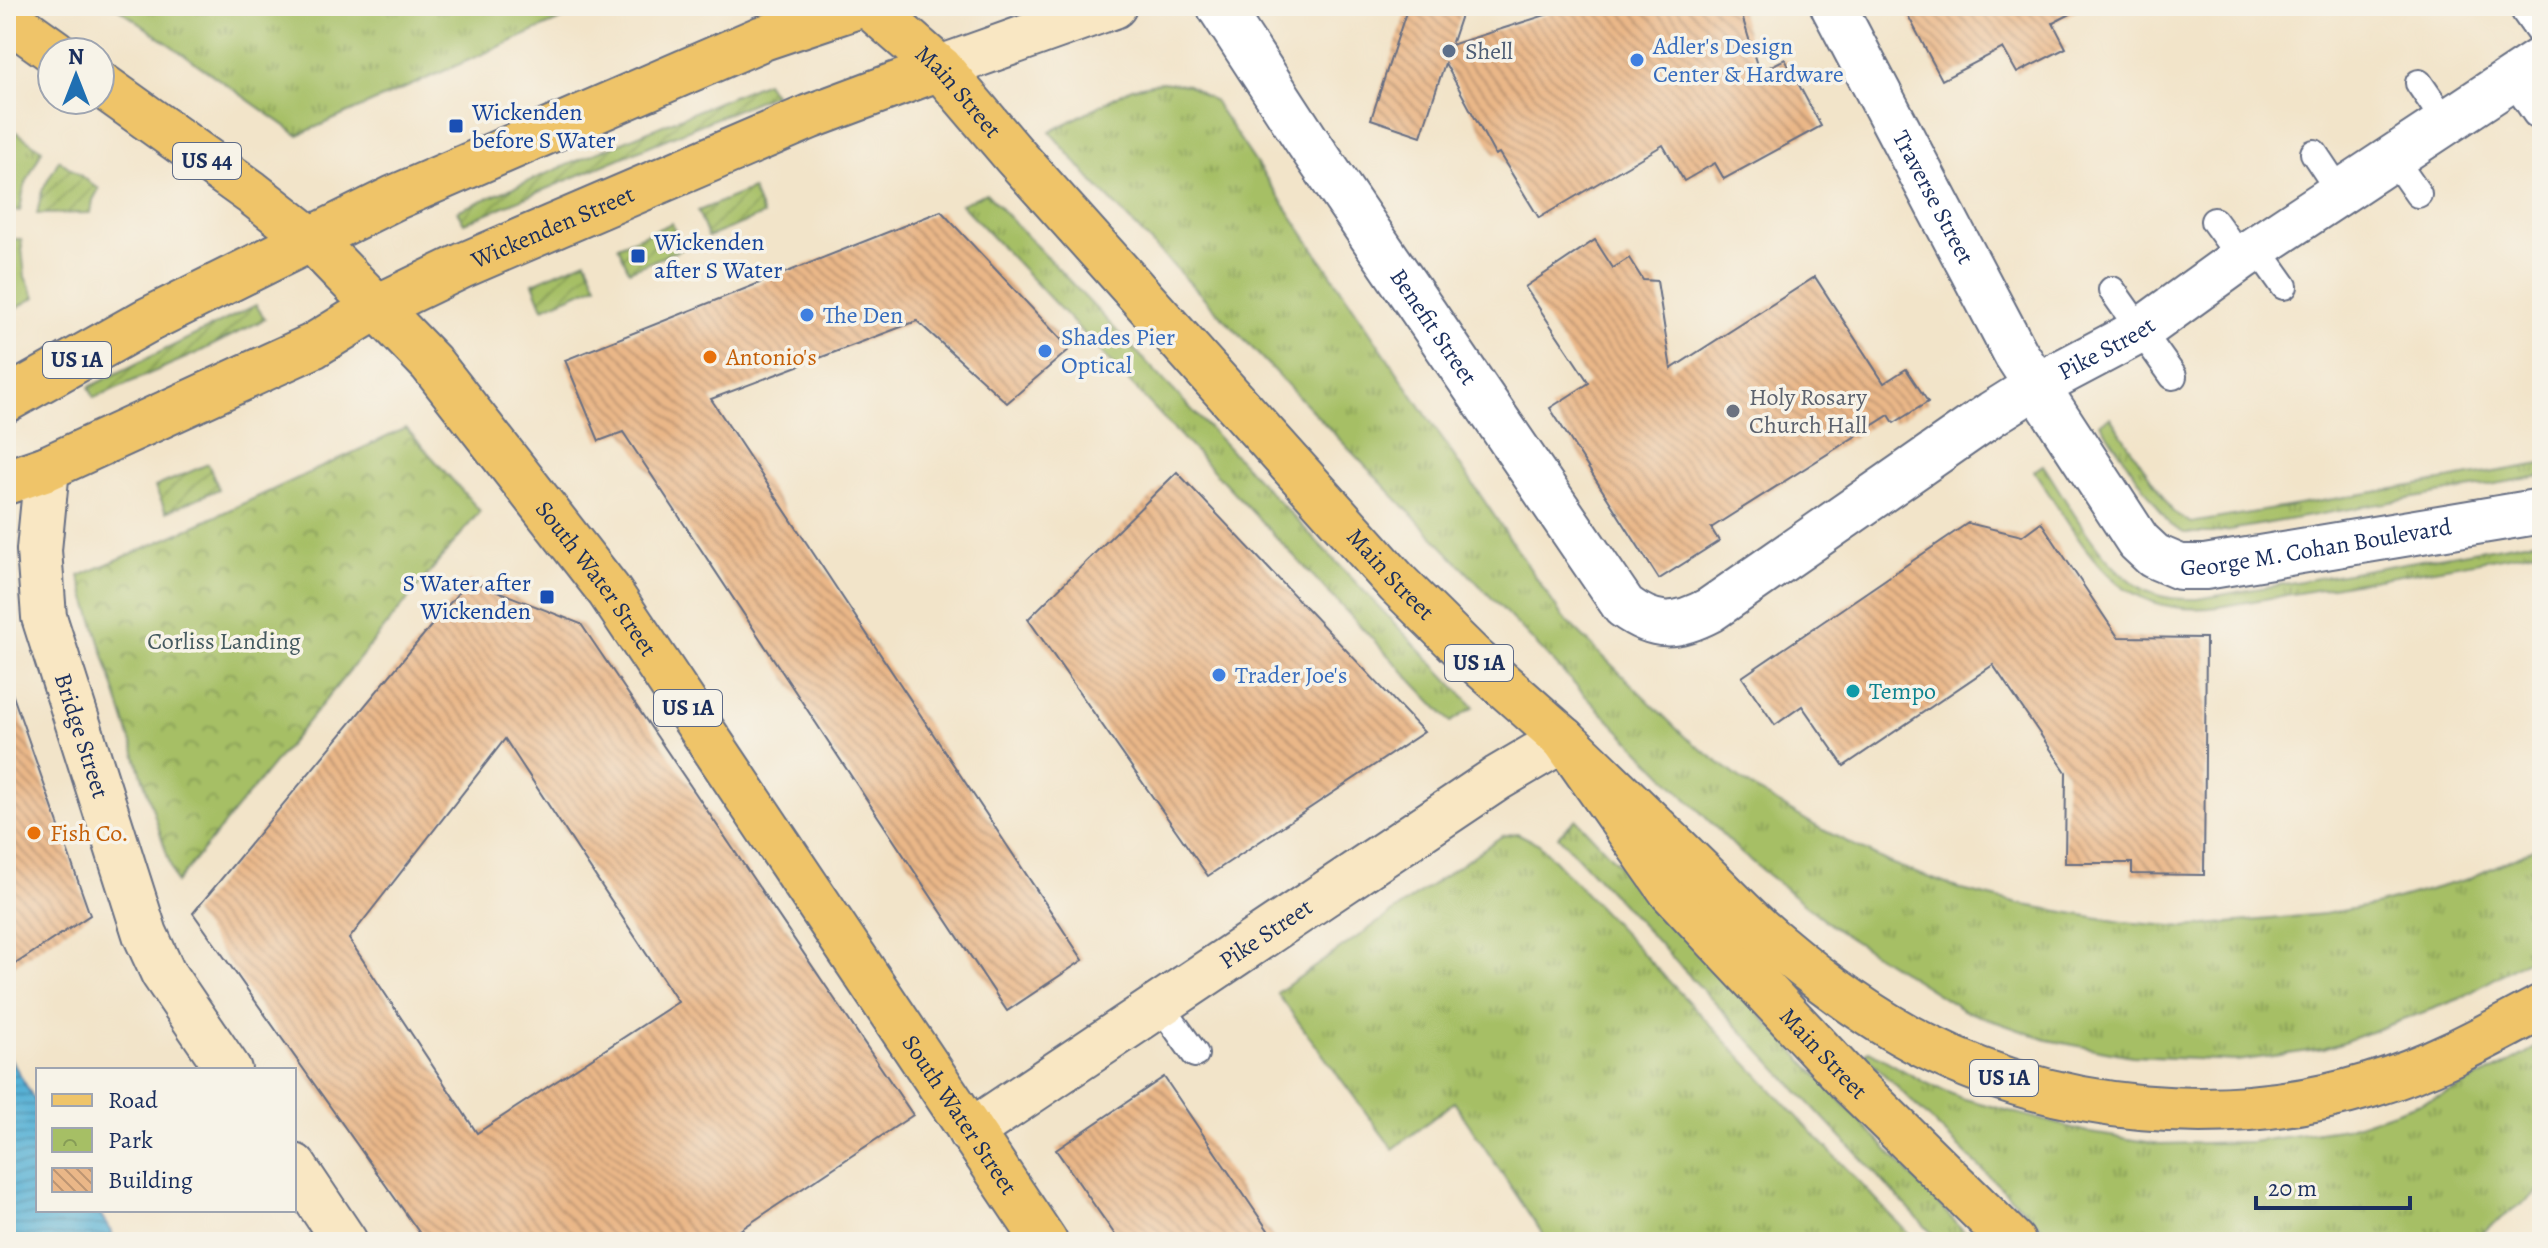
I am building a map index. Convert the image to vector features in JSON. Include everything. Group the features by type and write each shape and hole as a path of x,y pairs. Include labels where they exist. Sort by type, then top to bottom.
{"main road":[{"name":"US 1A","path":"6,400 148,320 394,198 763,38 858,6"},
{"name":"Main Street","path":"869,6 940,68 1014,155 1398,584 1476,661 1564,739 1671,891 1851,1083 2013,1242"},
{"name":"Wickenden Street","path":"6,482 47,468 313,346 375,308 464,265 809,117 1114,6"},
{"path":"6,17 36,38"},
{"name":"South Water Street","path":"116,95 251,192 312,240 431,363 609,591 1045,1242"},
{"name":"Bridge Street","path":"47,468 39,550 44,617 145,934 163,973 228,1068"},
{"name":"US 1A","path":"1564,739 1771,940 1815,975 1922,1045 2028,1086 2152,1108 2197,1110 2283,1104 2326,1097 2414,1070 2460,1051 2542,1007"},
{"name":"Pike Street","path":"970,1132 1498,778 1564,739"},
{"path":"296,1169 345,1242"}],"street":[{"name":"Benefit Street","path":"1219,6 1307,141 1624,606 1642,620 1666,625"},
{"name":"Traverse Street","path":"1833,6 2008,340 2036,386"},
{"name":"Pike Street","path":"1666,625 1691,620 1710,610 1993,413 2036,386 2140,331 2249,253 2447,124 2530,84"},
{"name":"George M. Cohan Boulevard","path":"2036,386 2138,541 2154,556 2180,567 2235,564 2542,511"}],"lane":[{"path":"2525,12 2542,36"},
{"path":"2419,83 2447,124"},
{"path":"2314,153 2340,192"},
{"path":"2393,158 2418,194"},
{"path":"2214,221 2284,286"},
{"path":"2112,290 2173,376"},
{"path":"1160,1005 1195,1054"}],"green space":[{"path":"115,6 592,6 298,135"},
{"path":"766,82 774,94 464,223 457,211"},
{"path":"1161,82 1188,85 1214,101 1562,616 1685,737 1754,789 1821,829 1890,863 1962,890 2019,904 2122,922 2185,927 2324,914 2375,905 2468,879 2542,845 2542,951 2459,999 2324,1049 2236,1061 2132,1056 2047,1040 1963,1010 1837,930 1742,854 1602,713 1093,182 1050,132 1132,88"},
{"path":"6,125 42,150 24,187 20,211 6,210"},
{"path":"59,160 99,189 91,213 37,214 42,191"},
{"path":"752,189 763,215 708,237 698,211"},
{"path":"986,193 1474,707 1451,722 961,204"},
{"path":"672,223 682,249 629,271 618,246"},
{"path":"6,239 21,239 25,277 35,297 6,314"},
{"path":"586,260 597,285 543,308 533,283"},
{"path":"256,305 265,319 94,398 89,387"},
{"path":"2110,417 2173,512 2191,523 2542,464 2542,476 2212,533 2184,533 2170,525 2100,423"},
{"name":"Corliss Landing","path":"406,428 480,511 176,883 79,576"},
{"path":"208,464 219,489 166,512 155,487"},
{"path":"2043,465 2107,560 2141,588 2170,598 2198,599 2542,539 2542,550 2219,607 2183,608 2153,602 2127,590 2106,572 2087,550 2034,471"},
{"path":"1576,819 1974,1242 1940,1242 1558,836"},
{"path":"1517,833 1539,844 1916,1242 1548,1242 1454,1102 1393,1149 1277,993 1502,836"},
{"path":"2542,1044 2542,1189 2469,1242 2057,1242 1865,1053 1869,1051 1924,1082 1961,1098 2091,1133 2160,1144 2251,1142 2346,1128 2444,1095"}],"water":[{"path":"6,1051 36,1103 36,1212 99,1212 117,1242 6,1242"}],"building":[{"path":"1408,6 1464,6 1451,45 1574,6 1739,6 1759,72 1785,59 1821,126 1724,179 1715,163 1684,181 1663,145 1539,218 1499,153 1495,155 1445,63 1421,136 1371,119"},
{"path":"1903,6 2086,6 2053,23 2066,48 2017,73 2003,48 1942,80"},
{"path":"941,211 1070,349 1007,403 917,321 711,399 1083,960 1007,1011 623,432 599,441 565,360"},
{"name":"Holy Rosary Church Hall","path":"1595,240 1613,268 1629,258 1643,280 1657,281 1671,369 1815,277 1884,383 1906,369 1928,402 1894,423 1889,415 1711,528 1719,541 1659,579 1550,408 1589,383 1525,287"},
{"name":"Trader Joe's","path":"1177,472 1424,732 1208,876 1028,619"},
{"name":"Tempo","path":"2041,522 2118,637 2206,638 2204,875 2132,874 2132,863 2065,863 2066,772 1993,665 1844,766 1802,706 1775,725 1742,677 1968,523 2022,536"},
{"path":"469,580 581,624 913,1115 722,1242 426,1242 193,913","holes":["505,739 678,1002 477,1133 349,939"]},
{"name":"Fish Co.","path":"12,693 90,915 6,970 6,694"},
{"path":"1164,1077 1276,1242 1120,1242 1056,1150"}],"place":[{"name":"Shell","path":"1449,51"},
{"name":"Adler's Design Center & Hardware","path":"1637,60"},
{"name":"Wickenden before S Water","path":"456,126"},
{"name":"Wickenden after S Water","path":"638,256"},
{"name":"The Den","path":"807,315"},
{"name":"Shades Pier Optical","path":"1045,351"},
{"name":"Antonio's","path":"710,357"},
{"name":"Holy Rosary Church Hall","path":"1733,411"},
{"name":"S Water after Wickenden","path":"547,597"},
{"name":"Trader Joe's","path":"1219,675"},
{"name":"Tempo","path":"1853,691"},
{"name":"Fish Co.","path":"34,833"}]}
